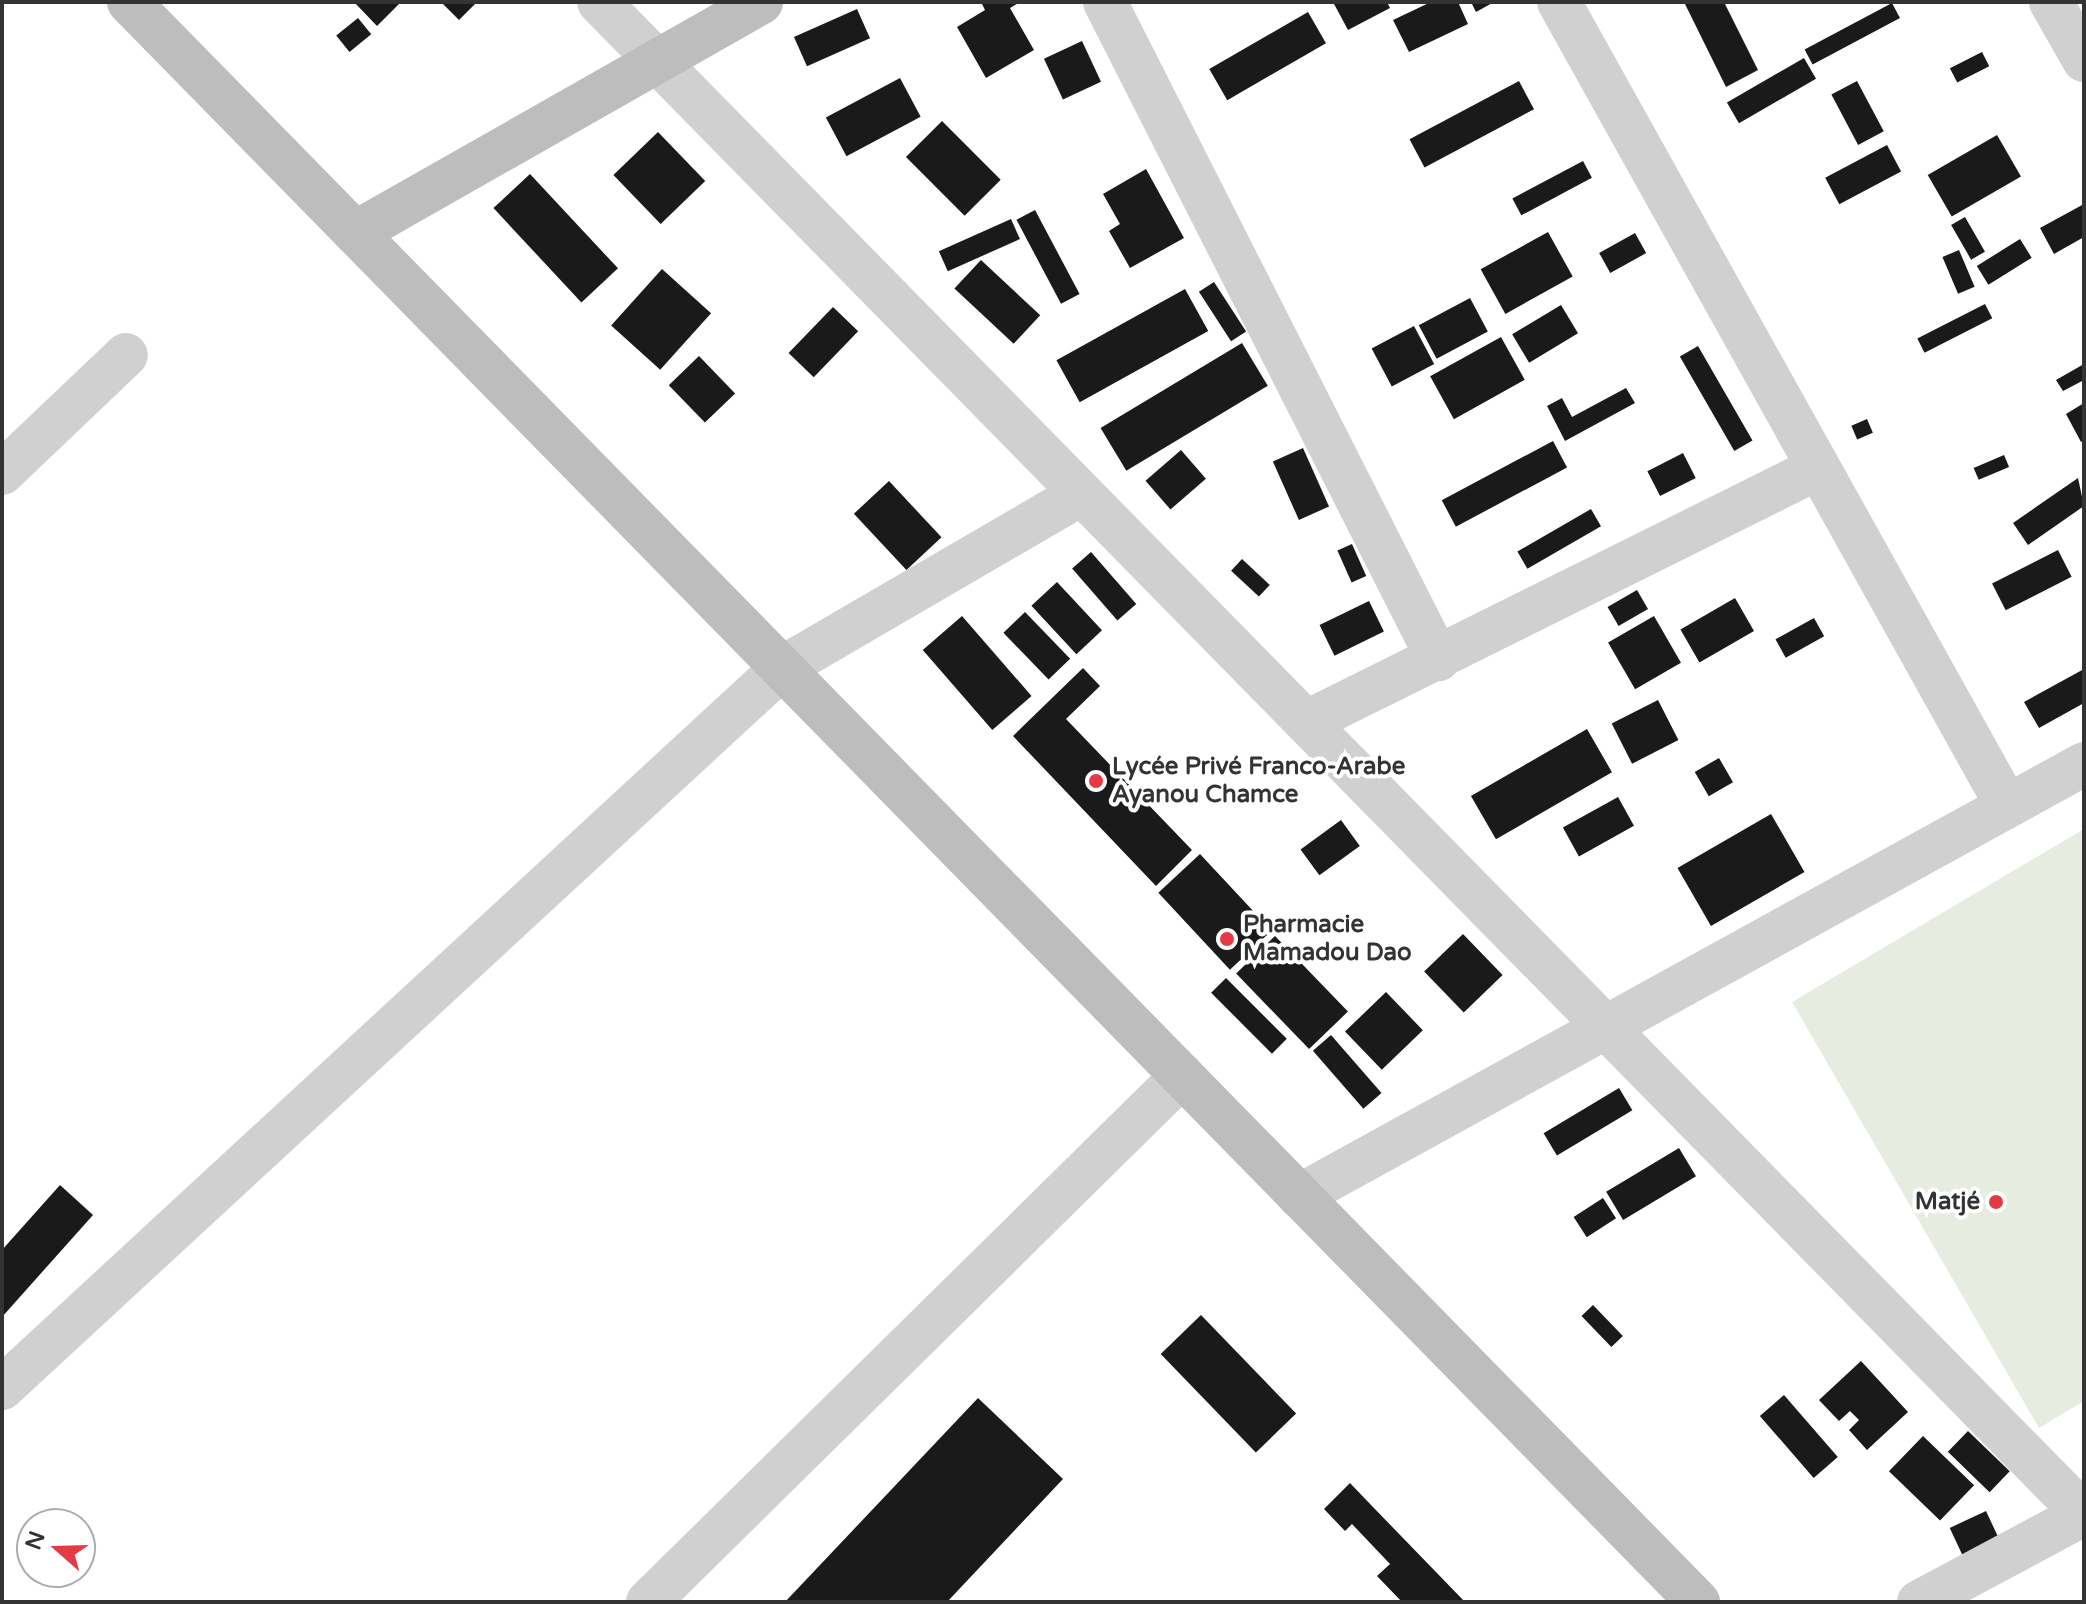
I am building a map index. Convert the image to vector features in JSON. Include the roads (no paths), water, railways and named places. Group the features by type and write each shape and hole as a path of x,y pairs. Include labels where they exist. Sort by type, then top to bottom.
{"street":[{"path":"129,2 1698,1602"},
{"path":"599,2 1078,496 1307,722 2084,1514 1919,1602"},
{"path":"355,233 761,2"},
{"path":"1105,2 1438,659"},
{"path":"1576,8 1818,468 2007,806"},
{"path":"2,473 126,355"},
{"path":"1307,722 1818,468"},
{"path":"2,1388 782,668 1078,496"},
{"path":"1299,1196 1608,1029 2084,764"},
{"path":"648,1602 1182,1076"}],"place":[{"name":"Lycée Privé Franco-Arabe Ayanou Chamce","path":"1096,781"},
{"name":"Pharmacie Mamadou Dao","path":"1227,939"},
{"name":"Matjé","path":"1996,1202"}]}
